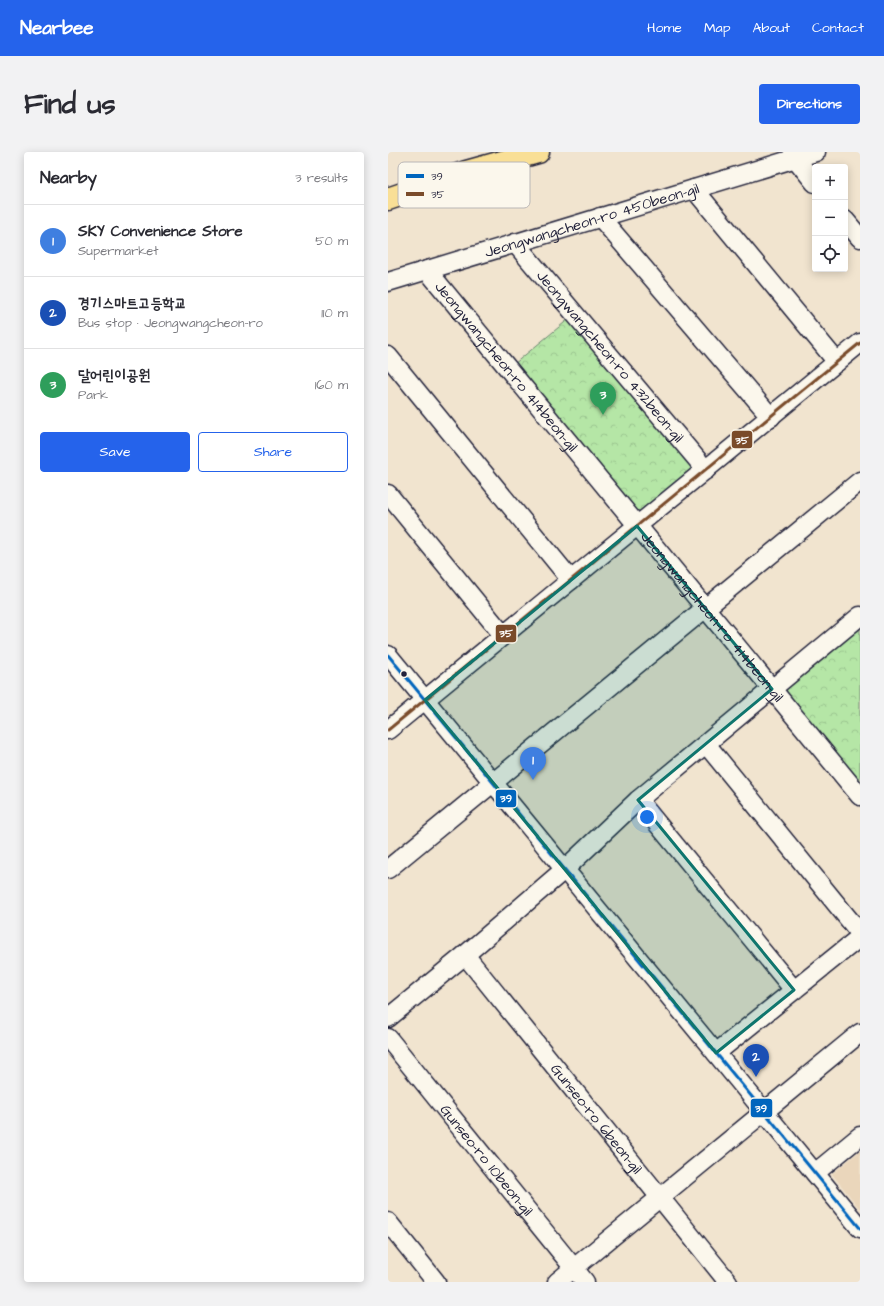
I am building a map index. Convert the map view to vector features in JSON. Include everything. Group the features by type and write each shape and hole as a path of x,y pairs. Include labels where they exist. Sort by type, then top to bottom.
{"main road":[{"path":"502,162 538,152"},
{"path":"388,199 398,196"}],"street":[{"name":"Jeongwangcheon-ro 450beon-gil","path":"388,282 694,189 794,155 816,152"},
{"path":"794,155 812,179"},
{"path":"694,189 837,362"},
{"path":"600,217 770,417"},
{"path":"848,224 860,238"},
{"name":"Jeongwangcheon-ro 432beon-gil","path":"515,243 706,470"},
{"name":"Jeongwangcheon-ro 414beon-gil","path":"426,270 860,796"},
{"path":"388,730 860,343"},
{"path":"388,356 571,580"},
{"path":"388,869 860,481"},
{"path":"388,494 503,635"},
{"path":"388,1018 465,955 565,869 638,800 860,616"},
{"path":"388,655 860,1228"},
{"path":"706,744 860,933"},
{"path":"638,800 794,990"},
{"path":"716,1053 860,937"},
{"name":"Gunseo-ro 6beon-gil","path":"465,955 728,1282"},
{"path":"557,1282 580,1275 660,1198 860,1033"},
{"name":"Gunseo-ro 10beon-gil","path":"388,1038 580,1275"},
{"path":"815,1173 860,1136"},
{"path":"388,1222 436,1282"}],"highlighted area":[{"path":"637,526 772,689 638,800 794,990 716,1053 425,700"}],"shaded area":[{"path":"860,1151 860,1209 832,1174"}],"green space":[{"path":"570,318 692,466 691,475 645,514 637,513 514,364"},
{"path":"860,625 860,788 779,691"}],"transit line":[{"name":"35","path":"388,730 860,343"},
{"name":"39","path":"388,655 860,1228"}],"place":[{"name":"달어린이공원","path":"603,415"},
{"name":"SKY Convenience Store","path":"533,780"},
{"name":"경기스마트고등학교","path":"756,1077"}]}
